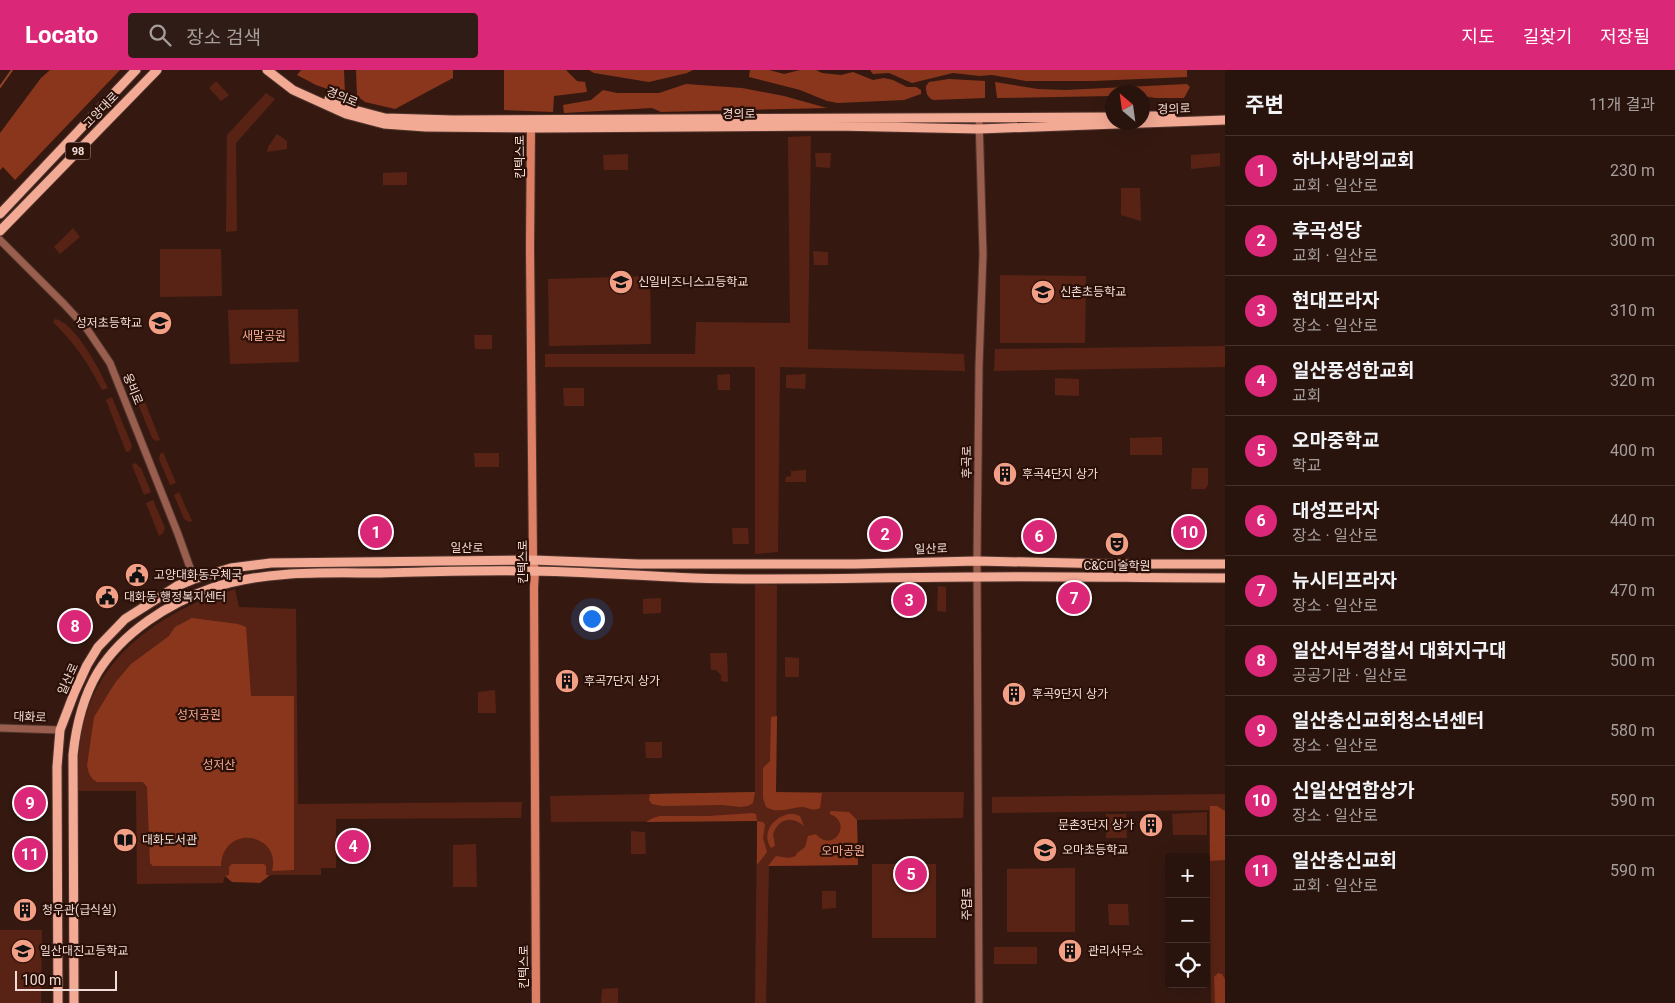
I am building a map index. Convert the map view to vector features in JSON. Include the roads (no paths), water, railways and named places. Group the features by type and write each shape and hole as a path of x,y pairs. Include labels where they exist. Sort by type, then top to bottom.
{"main road":[{"name":"고양대로","path":"0,214 136,70"},
{"name":"고양대로","path":"0,232 157,70"},
{"name":"경의로","path":"267,70 293,90 346,114 384,124 426,127 1105,116"},
{"name":"경의로","path":"276,70 300,87 347,108 385,118 531,124 979,129 1225,120"},
{"name":"경의로","path":"1150,116 1225,115"},
{"name":"킨텍스로","path":"531,124 530,248 533,560 535,571 536,1003"},
{"name":"일산로","path":"58,1003 57,766 60,730 74,692 98,647 125,619 177,586 194,579 231,568 271,563 533,560 638,564 855,564 977,561 1225,564"},
{"name":"일산로","path":"74,1003 72,784 76,729 96,674 108,658 129,636 155,616 185,599 235,581 258,577 320,573 535,571 694,578 1225,578"}],"street":[{"name":"후곡로","path":"978,806 977,561 979,376 983,254 979,118"},
{"name":"웅비로","path":"0,240 64,304 86,329 110,363 194,579"},
{"name":"대화로","path":"0,728 60,730"},
{"name":"주엽로","path":"978,806 979,1003"}],"waterway":[{"path":"0,87 12,70"}],"place":[{"name":"신일비즈니스고등학교","path":"621,282"},
{"name":"신촌초등학교","path":"1043,292"},
{"name":"성저초등학교","path":"160,323"},
{"name":"후곡4단지 상가","path":"1005,474"},
{"name":"하나사랑의교회","path":"376,532"},
{"name":"신일산연합상가","path":"1189,532"},
{"name":"후곡성당","path":"885,534"},
{"name":"대성프라자","path":"1039,536"},
{"name":"C&C미술학원","path":"1117,544"},
{"name":"고양대화동우체국","path":"137,575"},
{"name":"대화동 행정복지센터","path":"107,597"},
{"name":"뉴시티프라자","path":"1074,598"},
{"name":"현대프라자","path":"909,600"},
{"name":"일산서부경찰서 대화지구대","path":"75,626"},
{"name":"후곡7단지 상가","path":"567,681"},
{"name":"후곡9단지 상가","path":"1014,694"},
{"name":"일산충신교회청소년센터","path":"30,803"},
{"name":"문촌3단지 상가","path":"1151,825"},
{"name":"대화도서관","path":"125,840"},
{"name":"일산풍성한교회","path":"353,846"},
{"name":"오마초등학교","path":"1045,850"},
{"name":"일산충신교회","path":"30,854"},
{"name":"오마중학교","path":"911,874"},
{"name":"청우관(급식실)","path":"25,910"},
{"name":"일산대진고등학교","path":"23,951"},
{"name":"관리사무소","path":"1070,951"}],"park label":[{"name":"새말공원","path":"264,336"},
{"name":"성저공원","path":"199,715"},
{"name":"성저산","path":"219,765"},
{"name":"오마공원","path":"843,851"}]}
